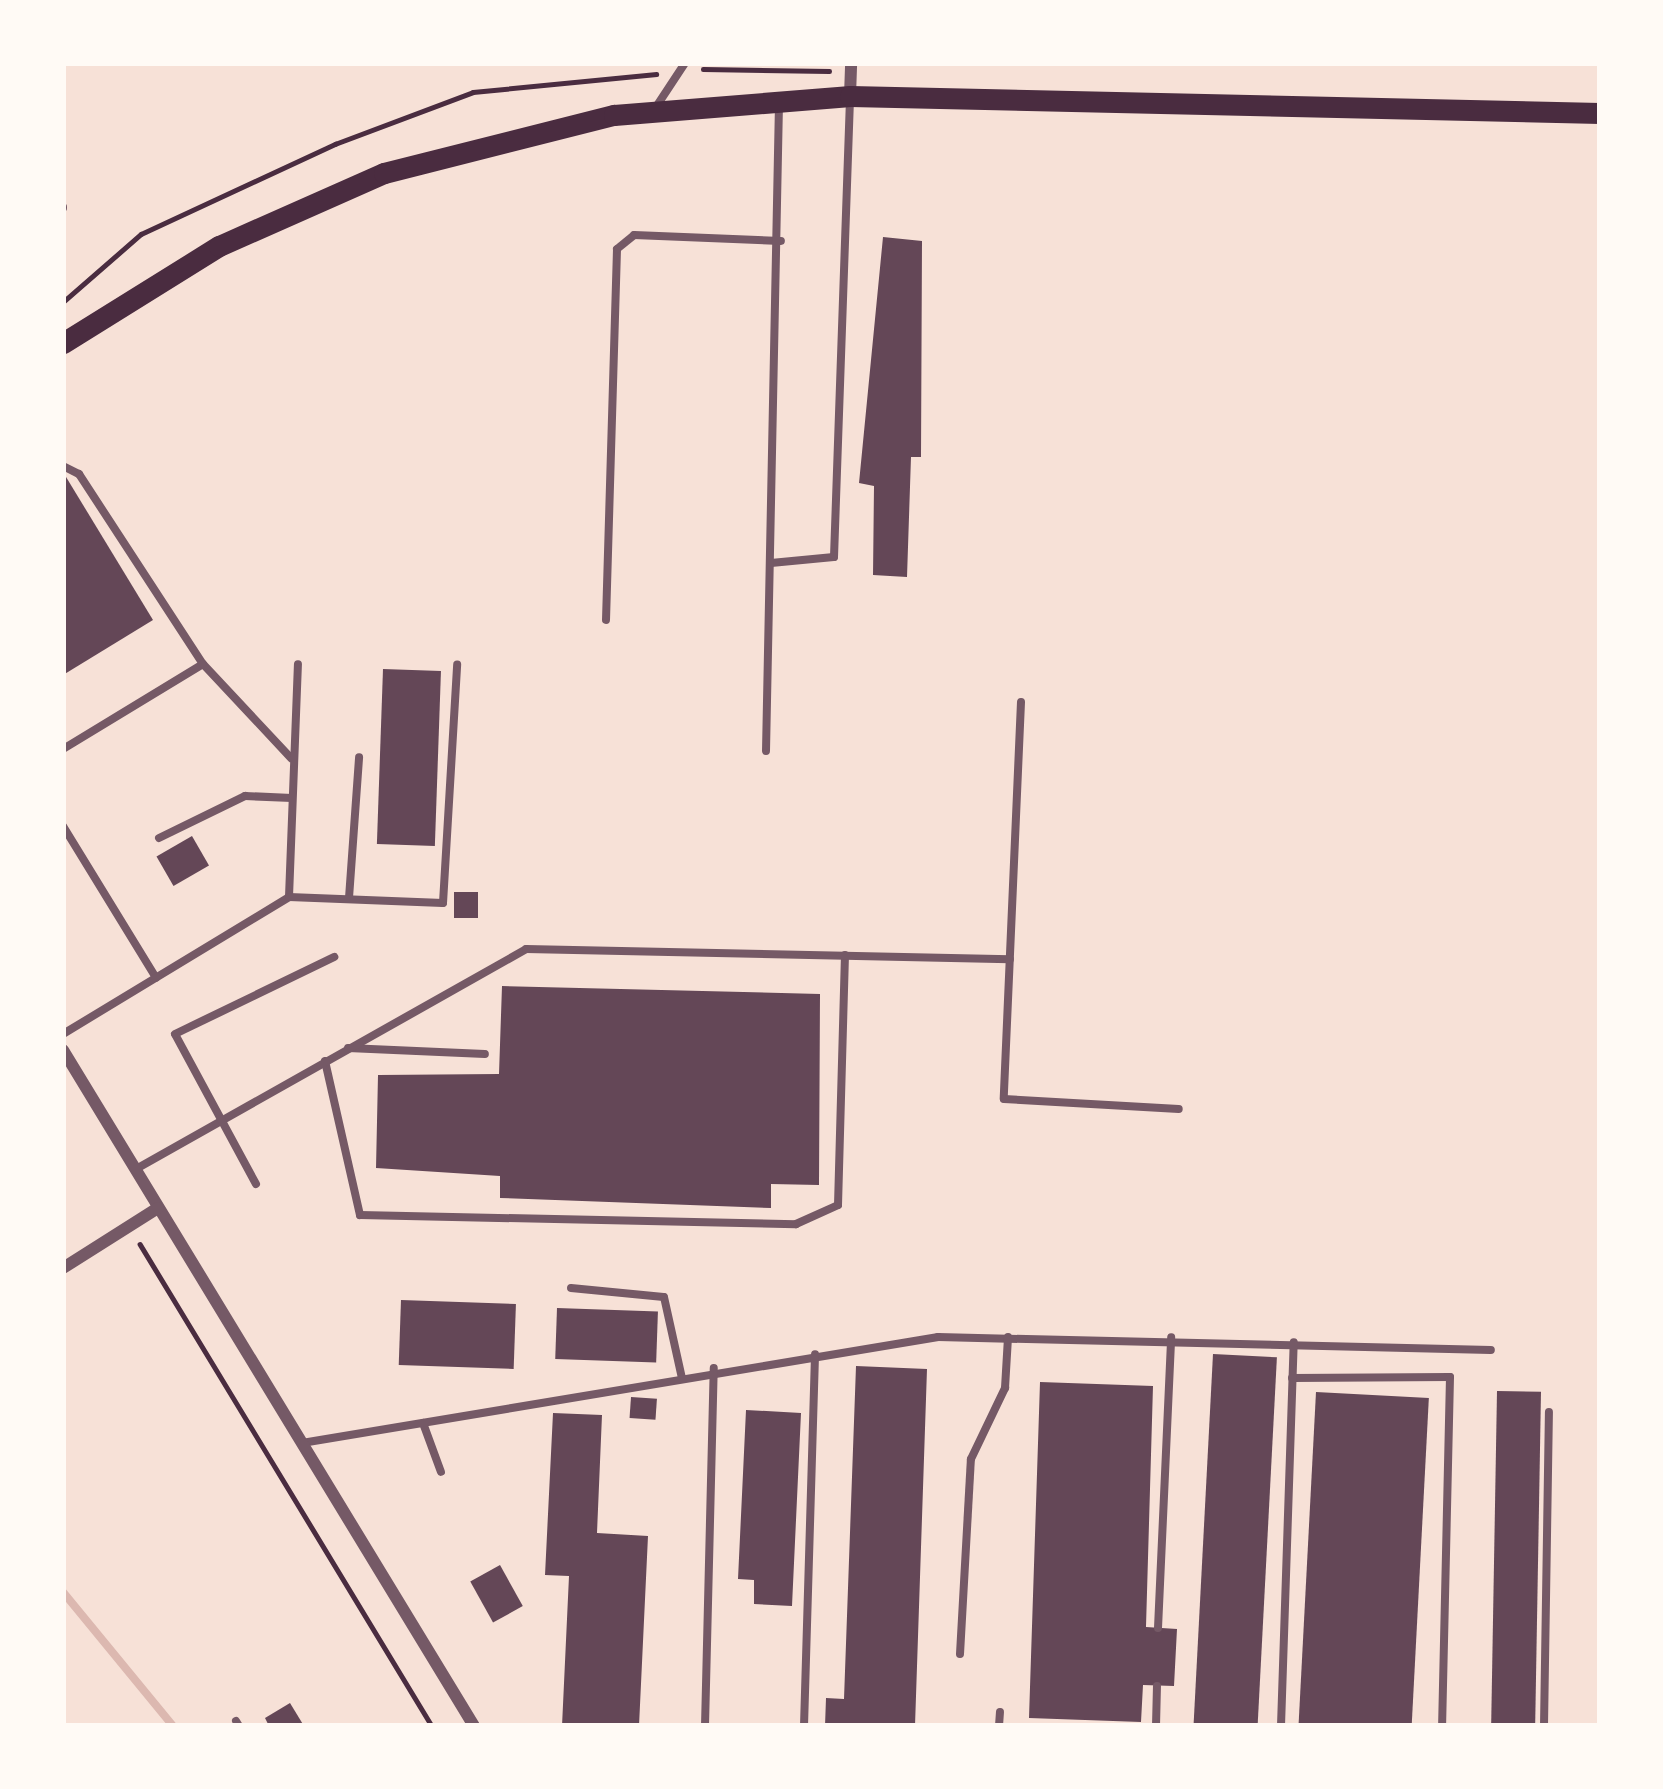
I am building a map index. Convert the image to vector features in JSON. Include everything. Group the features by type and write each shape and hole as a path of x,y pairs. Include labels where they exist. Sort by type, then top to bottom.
{"main road":[{"path":"63,344 199,257 384,173 567,122 779,98 850,96 1600,113"}],"street":[{"path":"850,63 850,96"},
{"path":"63,1050 474,1726"},
{"path":"63,1268 158,1208"}],"lane":[{"path":"654,111 685,63"},
{"path":"771,563 834,557 850,96"},
{"path":"766,751 781,241 779,98"},
{"path":"606,620 617,249 634,235 781,241"},
{"path":"63,466 79,474 203,664 292,760"},
{"path":"63,749 203,664"},
{"path":"289,897 298,664"},
{"path":"63,1034 289,897 442,903 457,664"},
{"path":"1021,702 1004,1100 1180,1109"},
{"path":"349,898 359,757"},
{"path":"159,838 245,796 292,798"},
{"path":"63,826 156,978"},
{"path":"135,1169 526,950 1010,959"},
{"path":"326,1060 360,1215 796,1224 838,1205 845,955"},
{"path":"256,1184 175,1034 334,957"},
{"path":"347,1048 484,1054"},
{"path":"571,1288 664,1297 682,1378"},
{"path":"301,1444 682,1378 714,1367 1008,1337 1171,1337 1491,1350"},
{"path":"959,1654 971,1459 1005,1388 1008,1337"},
{"path":"1158,1628 1171,1337"},
{"path":"1281,1726 1294,1342"},
{"path":"804,1726 814,1354"},
{"path":"705,1726 714,1367"},
{"path":"1292,1378 1450,1377 1442,1726"},
{"path":"1544,1726 1549,1412"},
{"path":"423,1423 441,1472"},
{"path":"1156,1726 1157,1686"},
{"path":"999,1726 1000,1712"}],"path":[{"path":"129,1226 432,1723"}],"building":[{"path":"883,237 922,241 921,457 911,457 907,577 873,575 874,486 859,483"},
{"path":"63,472 153,620 63,675"},
{"path":"383,669 441,671 435,846 377,844"},
{"path":"192,836 209,865 173,886 156,856"},
{"path":"454,892 478,892 478,918 454,918"},
{"path":"502,986 820,994 819,1185 771,1184 771,1208 500,1198 500,1176 376,1168 378,1075 499,1074"},
{"path":"401,1300 516,1304 514,1369 399,1365"},
{"path":"557,1308 658,1312 656,1362 555,1359"},
{"path":"1213,1354 1277,1357 1258,1726 1194,1725"},
{"path":"856,1366 927,1369 915,1726 825,1726 826,1698 844,1699"},
{"path":"1040,1382 1153,1386 1146,1627 1177,1629 1174,1686 1143,1685 1141,1722 1029,1718"},
{"path":"1497,1391 1541,1392 1535,1726 1491,1725"},
{"path":"1316,1392 1429,1398 1412,1726 1299,1726"},
{"path":"631,1397 657,1399 655,1420 630,1418"},
{"path":"746,1410 801,1413 792,1606 754,1604 754,1580 738,1579"},
{"path":"553,1413 602,1415 597,1533 648,1536 639,1726 562,1726 569,1576 545,1575"},
{"path":"500,1565 523,1606 493,1623 470,1581"},
{"path":"290,1703 304,1726 269,1726 265,1718"}],"waterway":[{"path":"63,1592 173,1726"}]}
